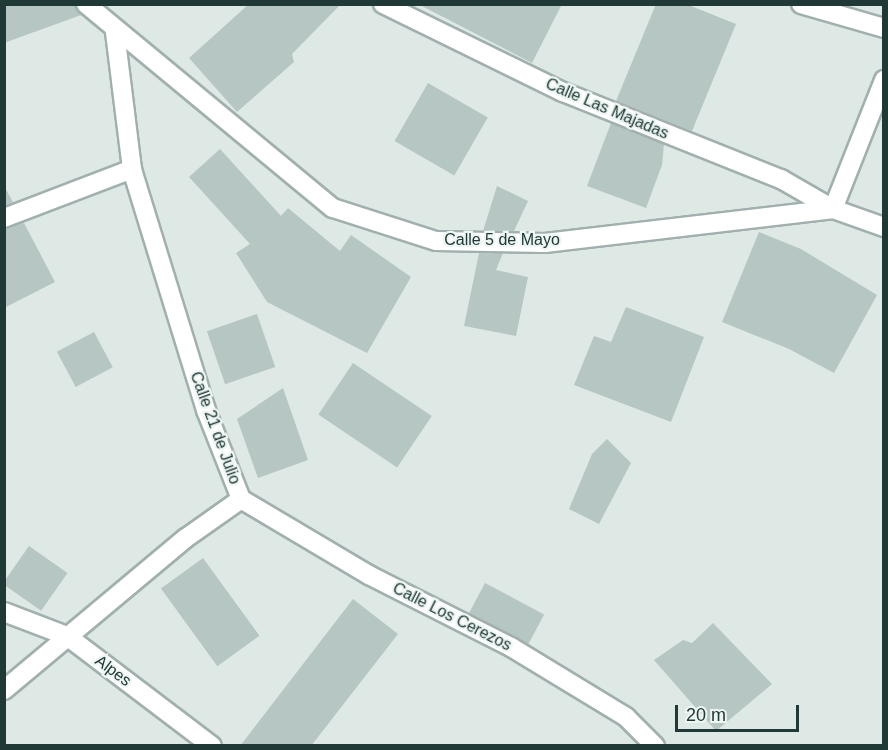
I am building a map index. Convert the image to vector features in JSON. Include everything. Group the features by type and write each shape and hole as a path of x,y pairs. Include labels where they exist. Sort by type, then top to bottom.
{"street":[{"name":"Calle 5 de Mayo","path":"86,4 116,32 333,208 436,241 545,243 833,209 884,227"},
{"name":"Calle Las Majadas","path":"383,4 563,92 781,179 833,209"},
{"path":"801,4 884,28"},
{"name":"Calle 21 de Julio","path":"4,690 186,538 240,499 206,410 132,169 116,32"},
{"path":"833,209 884,80"},
{"path":"4,218 132,169"},
{"name":"Calle Los Cerezos","path":"240,499 369,575 511,647 626,717 655,746"},
{"name":"Alpes","path":"4,612 67,636 212,746"}],"building":[{"path":"4,4 75,4 81,15 4,43"},
{"path":"249,4 341,4 292,54 294,62 237,112 189,58"},
{"path":"418,4 562,4 532,63"},
{"path":"656,4 686,4 736,24 692,131 616,101"},
{"path":"428,83 488,118 454,176 394,141"},
{"path":"611,123 664,144 662,165 646,208 587,186"},
{"path":"220,149 281,216 288,208 340,251 351,235 411,277 367,353 267,302 236,253 250,244 189,177"},
{"path":"4,186 13,202 4,206"},
{"path":"497,186 528,201 514,231 483,231"},
{"path":"24,223 55,282 4,308 4,229"},
{"path":"759,232 801,249 877,295 834,373 789,349 722,322"},
{"path":"479,253 503,253 496,270 528,277 516,336 464,326"},
{"path":"626,307 704,337 671,422 574,385 594,336 611,342"},
{"path":"257,314 275,367 225,384 207,331"},
{"path":"94,332 113,367 76,387 57,352"},
{"path":"353,363 432,416 397,468 318,414"},
{"path":"283,388 308,460 258,478 237,419"},
{"path":"607,439 631,463 599,524 569,509 592,454"},
{"path":"29,546 68,573 41,611 4,585"},
{"path":"203,558 259,636 217,666 161,589"},
{"path":"485,583 544,614 528,644 469,613"},
{"path":"353,599 398,634 311,746 240,746"},
{"path":"713,623 772,684 716,731 654,660 683,640 692,643"}]}
